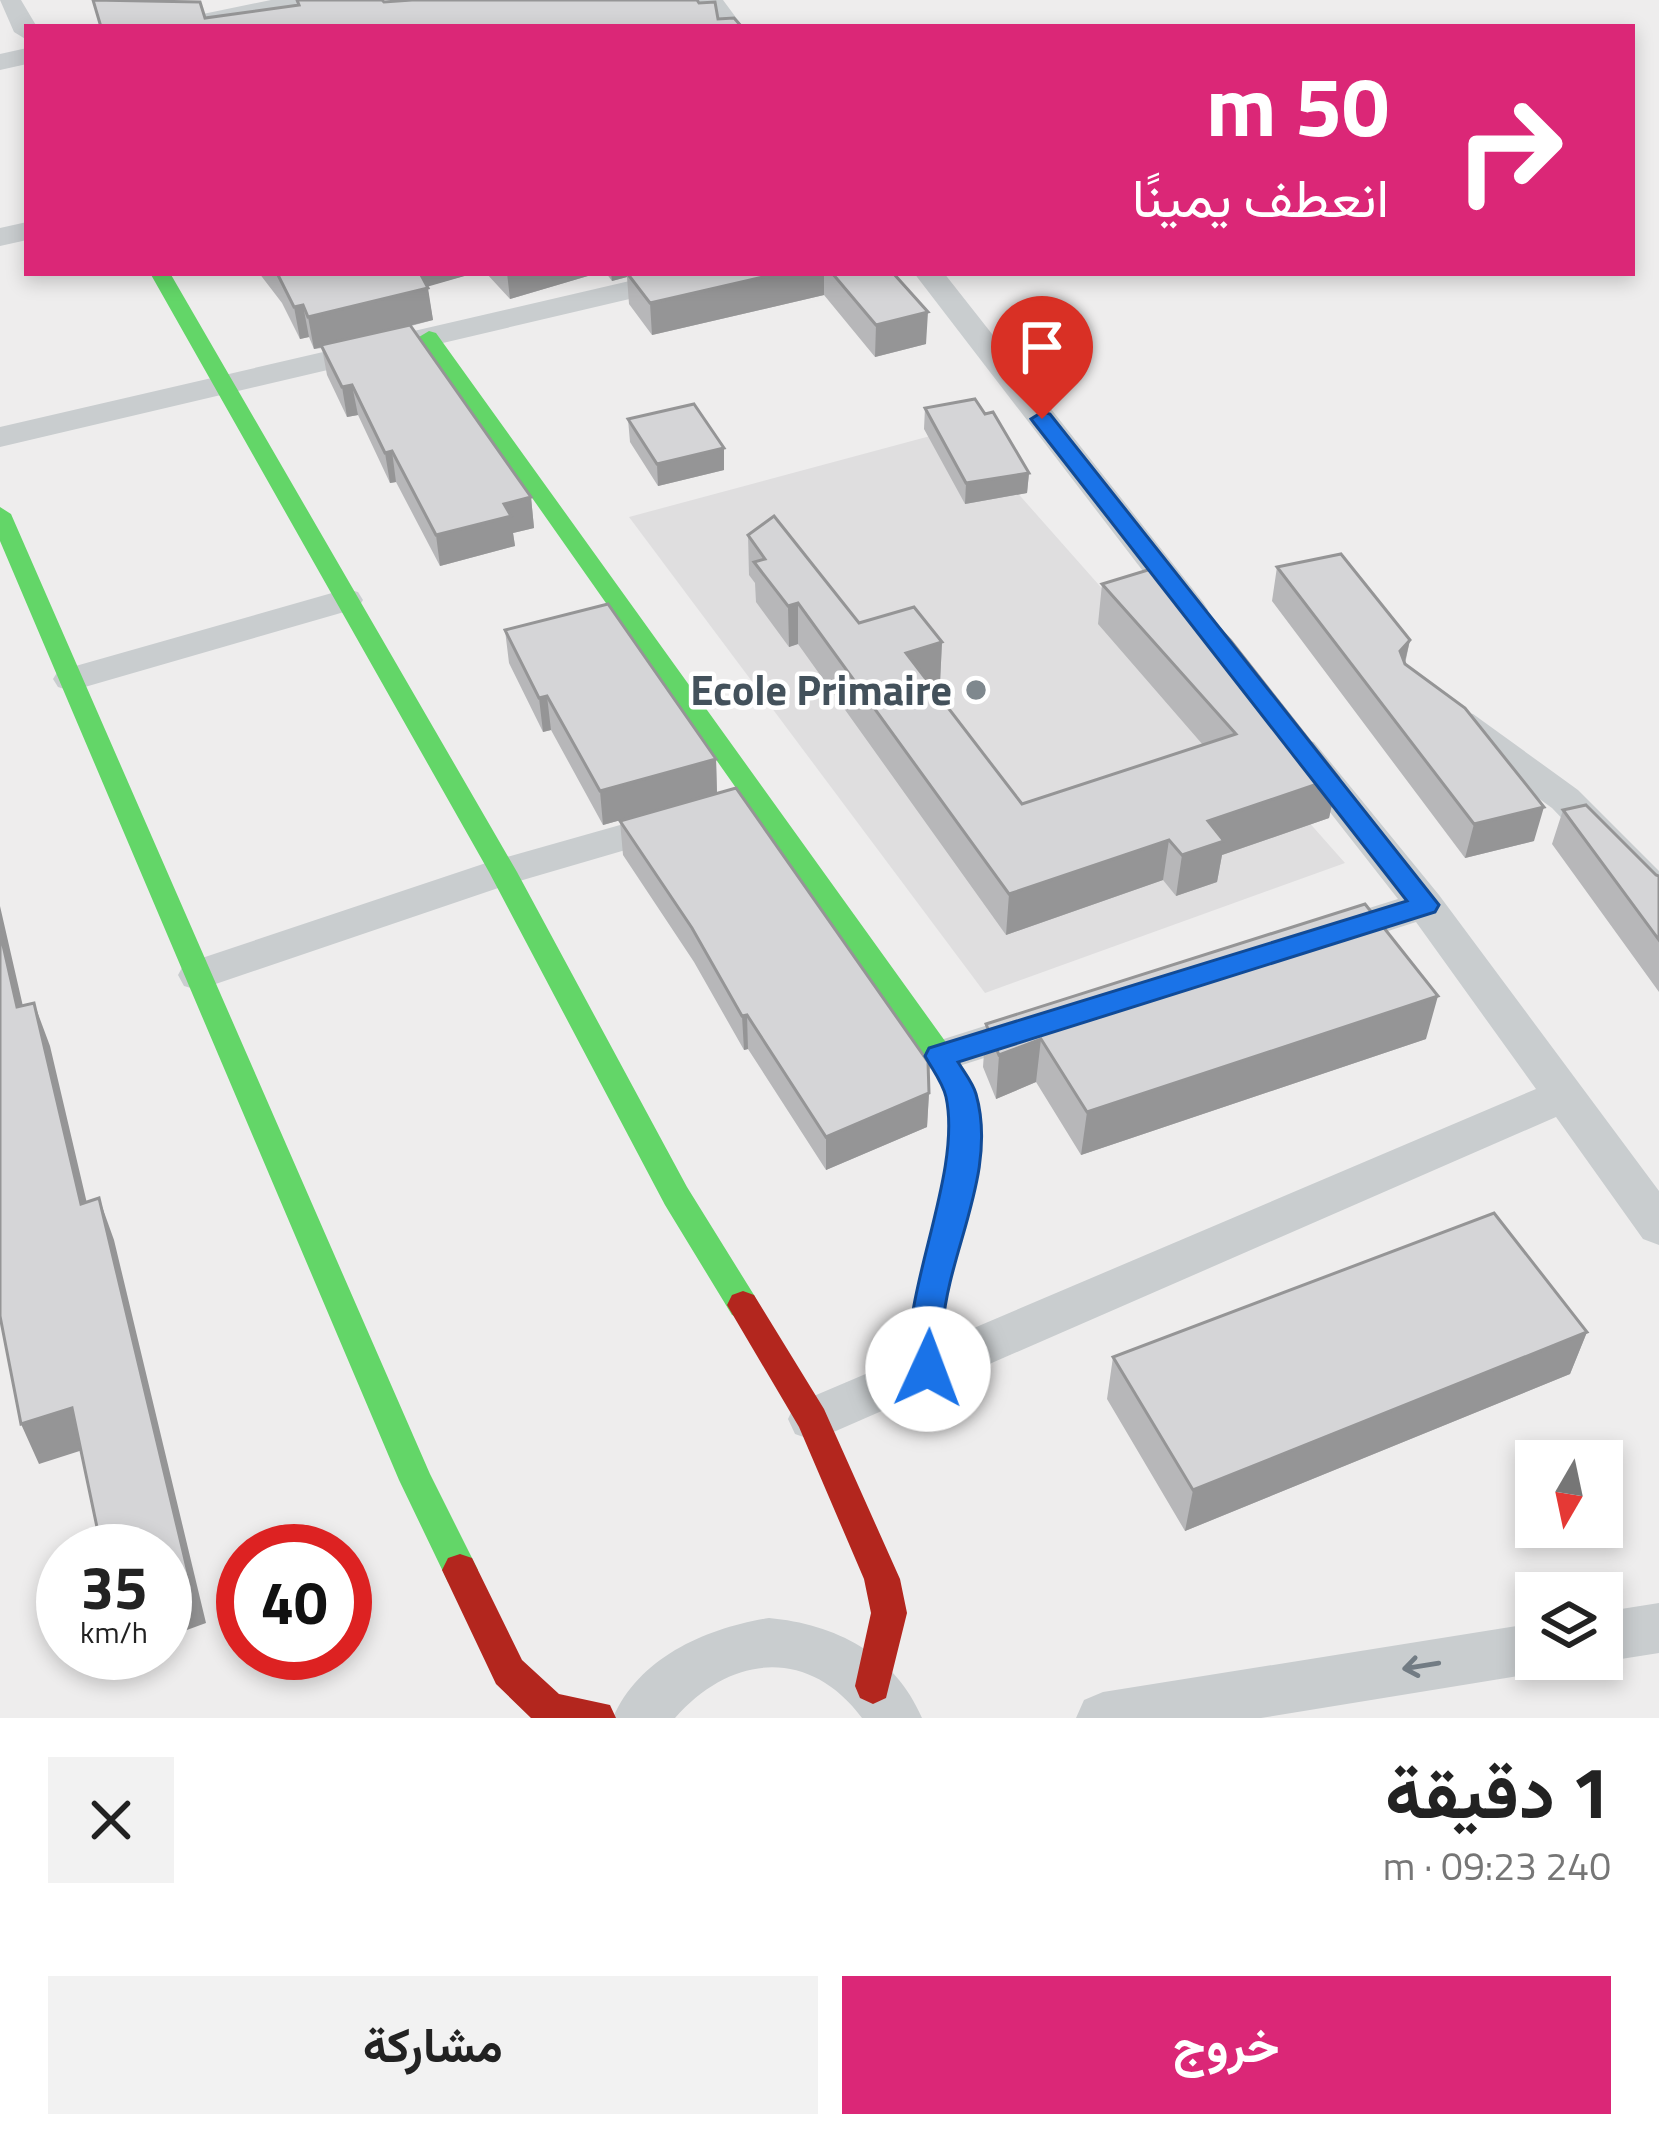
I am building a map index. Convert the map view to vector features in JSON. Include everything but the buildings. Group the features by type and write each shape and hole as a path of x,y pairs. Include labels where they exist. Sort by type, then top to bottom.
{"street":[{"path":"9,0 24,27"},
{"path":"188,24 308,0"},
{"path":"162,276 503,872 676,1196 812,1419 882,1579 889,1613 874,1677 807,1646 768,1642 729,1647 694,1663 662,1687 640,1718"},
{"path":"0,436 429,337 609,283 674,276"},
{"path":"931,276 1212,638"},
{"path":"429,337 940,1056 961,1094 964,1143 953,1217 926,1324 928,1369"},
{"path":"0,514 416,1480 509,1672 550,1711 597,1718"},
{"path":"70,679 346,600"},
{"path":"1430,699 1565,799 1659,895"},
{"path":"1284,730 1425,905 1659,1226"},
{"path":"198,975 503,872 757,799"},
{"path":"1293,946 1425,905"},
{"path":"940,1056 1072,1015"},
{"path":"812,1419 1567,1094"},
{"path":"1623,1634 1659,1628"},
{"path":"1103,1718 1515,1651"}],"shaded area":[{"name":"Ecole Primaire","path":"960,428 1345,863 985,993 629,517"}],"traffic: fast":[{"path":"162,276 503,872 676,1196 743,1305"},
{"path":"429,337 940,1056 961,1094 964,1143 953,1217 926,1324 928,1369"},
{"path":"0,514 416,1480 460,1570"}],"traffic: jam":[{"path":"743,1305 812,1419 882,1579 889,1613 873,1686"},
{"path":"460,1570 509,1672 550,1711 597,1718"}],"place":[{"name":"Ecole Primaire","path":"976,690"}],"route":[{"path":"928,1369 926,1324 953,1217 964,1143 961,1094 940,1056 1425,905 1042,419"}]}
